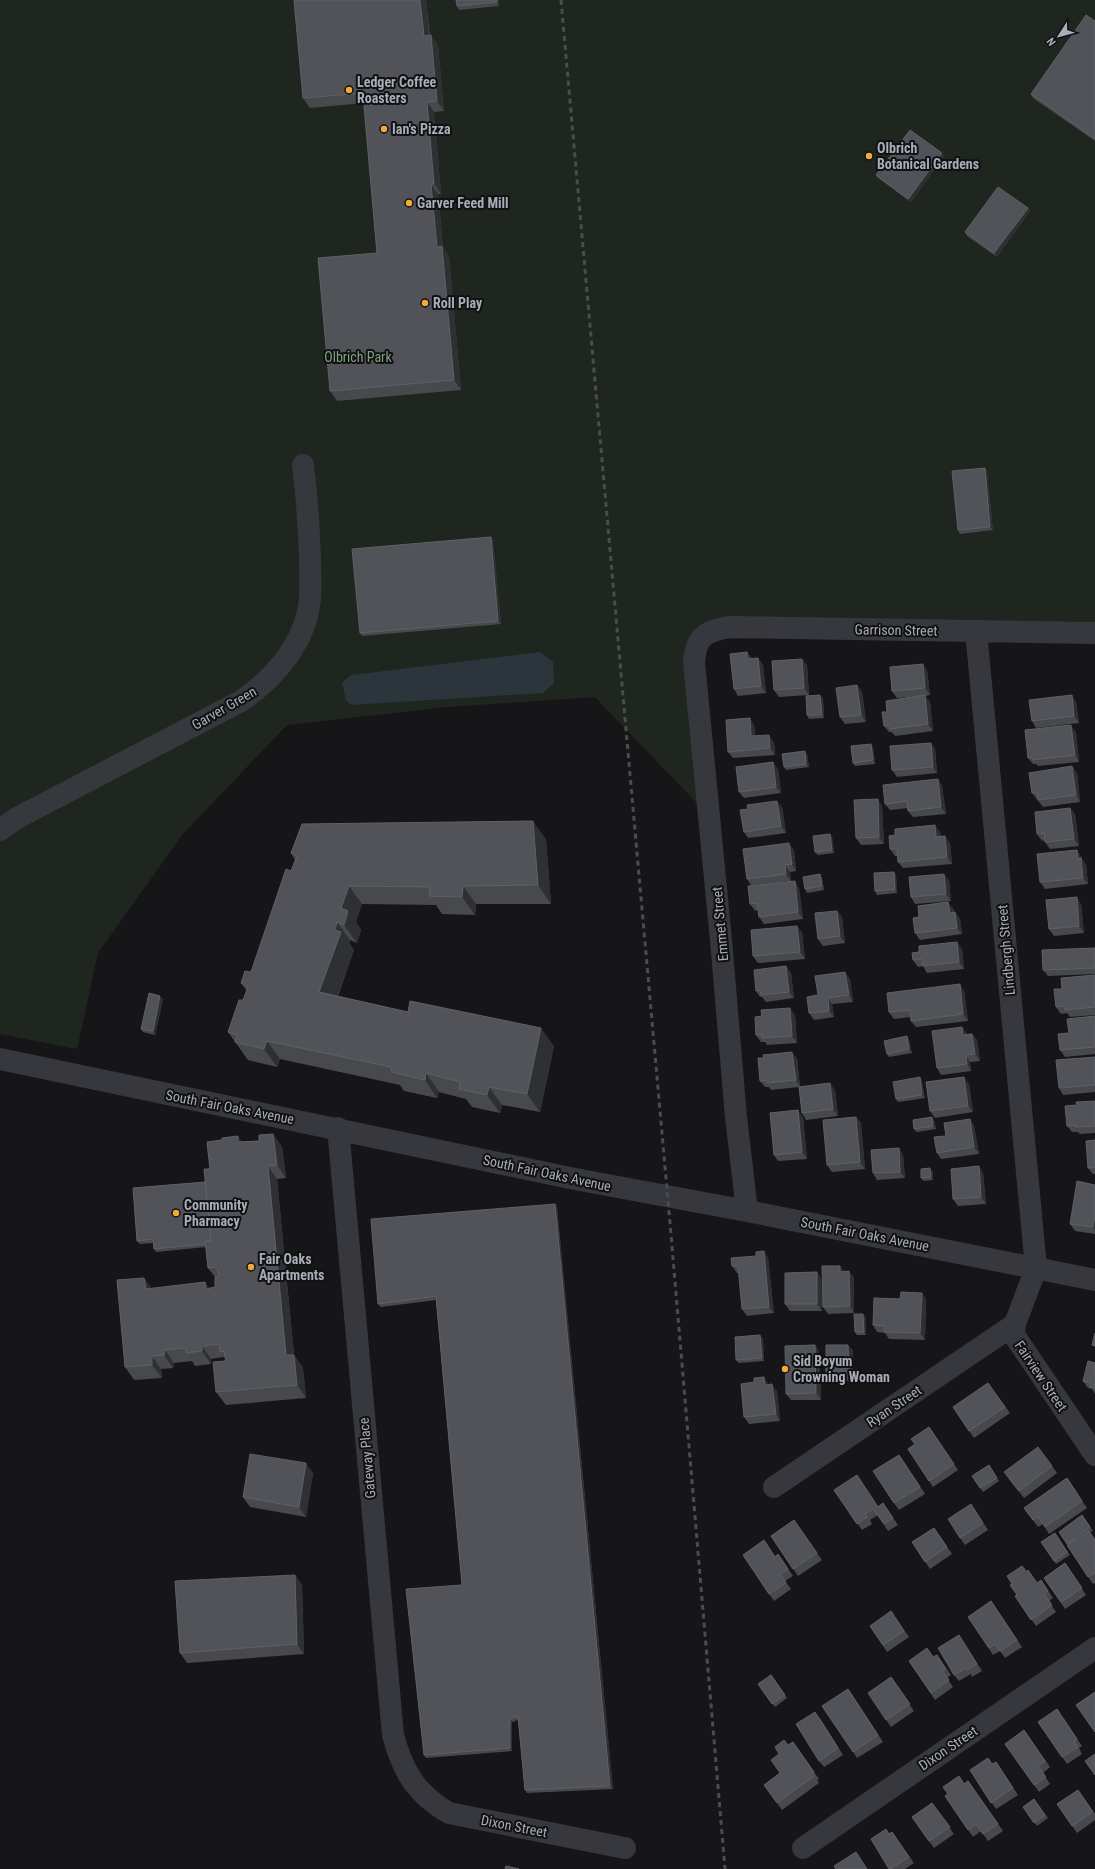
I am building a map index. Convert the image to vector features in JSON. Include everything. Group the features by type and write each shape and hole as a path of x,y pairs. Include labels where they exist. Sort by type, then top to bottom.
{"street":[{"name":"Garver Green","path":"0,830 17,818 241,701 274,675 287,659 298,640 310,599 309,520 303,465"},
{"name":"Garrison Street","path":"701,638 707,632 729,627 1095,633"},
{"name":"Lindbergh Street","path":"976,631 1036,1268"},
{"name":"Emmet Street","path":"701,638 695,651 694,662 721,940 736,1117 747,1211"},
{"name":"South Fair Oaks Avenue","path":"0,1059 338,1128 575,1179 747,1211 1095,1280"},
{"name":"Gateway Place","path":"338,1128 393,1735 400,1761 413,1783"},
{"name":"Fairview Street","path":"1036,1268 1015,1324 1014,1335 1095,1455"},
{"name":"Ryan Street","path":"774,1488 1015,1324"},
{"name":"Dixon Street","path":"803,1848 1095,1648"},
{"name":"Dixon Street","path":"413,1783 432,1803 450,1813 625,1848"}],"green space":[{"name":"Olbrich Park","path":"0,0 1095,0 1095,633 729,627 701,638 709,816 595,697 448,707 287,725 183,834 98,953 77,1049 0,1034"}],"shaded area":[{"path":"540,652 553,662 554,683 543,693 351,705 346,700 342,683 351,675"}],"building":[{"name":"Garver Feed Mill","path":"294,0 420,0 424,36 431,35 437,101 427,102 434,184 431,184 437,247 442,246 454,380 330,391 318,258 377,253 363,93 303,98"},
{"path":"456,0 497,0 497,2 457,6"},
{"path":"1086,15 1095,21 1095,139 1031,94"},
{"path":"910,130 942,153 908,199 876,175"},
{"path":"998,187 1028,208 994,253 965,232"},
{"path":"985,468 990,527 958,530 952,471"},
{"path":"491,537 498,621 360,633 352,549"},
{"path":"747,652 748,659 758,658 761,686 734,689 730,654"},
{"path":"802,659 804,688 774,690 772,661"},
{"path":"923,664 925,688 892,691 890,667"},
{"path":"857,685 861,715 840,717 836,688"},
{"path":"820,695 822,715 807,715 806,696"},
{"path":"925,695 928,724 890,729 890,725 884,726 882,712 887,712 886,701"},
{"path":"1072,695 1074,716 1032,721 1029,700"},
{"path":"750,718 751,736 769,735 770,748 728,752 726,720"},
{"path":"1071,725 1075,755 1033,760 1033,757 1028,758 1025,730"},
{"path":"931,743 933,767 892,770 890,746"},
{"path":"871,744 873,760 853,763 851,746"},
{"path":"805,751 806,764 784,767 782,754"},
{"path":"773,762 776,787 739,792 736,767"},
{"path":"1072,766 1076,795 1038,800 1037,792 1032,793 1029,773"},
{"path":"938,779 941,807 908,811 907,801 885,804 883,785"},
{"path":"878,799 879,837 856,838 854,800"},
{"path":"777,801 781,826 744,832 740,810 748,809 747,805"},
{"path":"1070,808 1074,839 1045,842 1044,833 1037,834 1035,812"},
{"path":"533,821 538,885 463,886 462,897 429,896 430,887 349,886 341,908 348,911 344,925 337,922 335,930 341,932 319,992 408,1012 410,1001 541,1028 527,1094 489,1087 487,1095 459,1089 460,1082 426,1073 425,1080 392,1072 391,1067 267,1041 264,1049 235,1042 237,1035 228,1032 239,1000 243,1000 248,987 241,983 245,971 251,972 286,869 291,871 297,856 291,853 302,824"},
{"path":"935,825 936,837 945,836 947,857 898,862 897,849 890,849 889,836 895,835 895,829"},
{"path":"830,834 832,850 815,852 813,836"},
{"path":"789,843 792,864 785,865 786,874 747,879 743,849"},
{"path":"1077,850 1078,859 1081,858 1083,878 1040,882 1037,854"},
{"path":"894,872 895,889 875,891 874,873"},
{"path":"820,874 822,886 805,889 803,877"},
{"path":"944,874 946,894 911,897 909,877"},
{"path":"795,881 798,912 759,917 757,903 750,904 748,886"},
{"path":"1077,897 1079,926 1049,929 1046,900"},
{"path":"948,902 950,913 955,912 957,928 915,933 913,918 919,917 918,906"},
{"path":"837,911 840,936 818,939 815,913"},
{"path":"797,926 800,952 753,956 751,930"},
{"path":"957,942 959,962 922,966 922,959 913,960 912,953 919,952 919,946"},
{"path":"1095,948 1095,968 1043,970 1042,950"},
{"path":"786,966 789,992 761,995 760,990 756,991 754,970"},
{"path":"845,972 849,995 828,998 829,1011 809,1013 807,997 818,995 815,976"},
{"path":"1095,975 1095,1007 1065,1010 1064,1006 1056,1007 1054,989 1062,989 1061,978"},
{"path":"960,984 963,1014 911,1021 910,1010 889,1012 887,993"},
{"path":"149,993 160,996 153,1031 141,1029"},
{"path":"790,1008 792,1036 762,1038 762,1035 756,1035 755,1017 762,1016 761,1010"},
{"path":"1095,1016 1095,1047 1060,1050 1058,1034 1069,1033 1067,1019"},
{"path":"962,1027 963,1035 972,1034 975,1054 966,1055 967,1064 937,1068 932,1031"},
{"path":"907,1036 909,1049 887,1054 884,1041"},
{"path":"792,1052 796,1080 767,1083 766,1080 760,1081 758,1058 764,1058 763,1055"},
{"path":"1095,1057 1095,1085 1059,1088 1056,1060"},
{"path":"920,1077 922,1095 896,1099 893,1082"},
{"path":"964,1077 968,1106 930,1111 926,1082"},
{"path":"830,1083 833,1109 802,1113 799,1087"},
{"path":"1095,1101 1095,1126 1067,1126 1065,1106 1077,1105 1076,1102"},
{"path":"798,1110 802,1152 774,1155 770,1113"},
{"path":"856,1117 860,1162 827,1165 823,1120"},
{"path":"932,1117 933,1126 914,1129 913,1120"},
{"path":"970,1119 974,1147 937,1153 934,1137 946,1136 944,1123"},
{"name":"Fair Oaks Apartments","path":"273,1134 277,1165 268,1166 286,1355 294,1355 297,1385 216,1392 213,1362 226,1361 224,1351 220,1352 219,1344 202,1346 202,1351 186,1353 186,1348 165,1350 164,1355 152,1356 152,1365 125,1367 117,1280 144,1278 146,1289 205,1282 206,1289 215,1287 215,1277 219,1277 217,1267 208,1268 205,1241 211,1241 204,1169 210,1169 207,1142 238,1136 238,1142 259,1141 259,1135"},
{"path":"1095,1140 1095,1167 1088,1168 1086,1141"},
{"path":"899,1148 900,1172 873,1173 871,1150"},
{"path":"979,1166 981,1197 953,1199 951,1169"},
{"path":"930,1168 931,1177 921,1178 921,1169"},
{"path":"1077,1181 1095,1185 1095,1215 1093,1227 1070,1224"},
{"name":"Community Pharmacy","path":"205,1182 211,1241 205,1241 205,1244 154,1249 153,1239 137,1241 133,1188"},
{"path":"555,1204 610,1786 525,1790 518,1716 510,1718 510,1748 424,1755 406,1589 462,1585 436,1296 378,1304 371,1219"},
{"path":"764,1251 769,1307 742,1309 738,1266 732,1266 731,1258 756,1256 756,1252"},
{"path":"822,1266 840,1266 840,1272 849,1271 850,1306 823,1307"},
{"path":"817,1272 817,1304 785,1304 785,1273"},
{"path":"901,1292 922,1293 920,1333 884,1332 885,1326 873,1325 874,1298 900,1299"},
{"path":"854,1314 863,1314 864,1332 855,1332"},
{"path":"1095,1333 1095,1346 1092,1345"},
{"path":"760,1335 762,1358 736,1360 735,1337"},
{"path":"815,1345 816,1393 786,1394 785,1346"},
{"path":"826,1345 848,1345 849,1374 826,1374"},
{"path":"1088,1361 1095,1363 1095,1388 1090,1387 1091,1383 1083,1381"},
{"path":"764,1377 765,1385 772,1384 776,1414 744,1417 741,1384 754,1382 754,1378"},
{"path":"988,1383 1005,1407 969,1431 953,1407"},
{"path":"929,1427 954,1464 929,1481 908,1449 915,1444 911,1439"},
{"path":"1038,1447 1052,1466 1019,1491 1004,1472"},
{"path":"250,1454 306,1463 299,1507 243,1497"},
{"path":"899,1455 920,1487 894,1503 873,1471"},
{"path":"989,1465 997,1478 980,1488 972,1476"},
{"path":"857,1475 878,1507 883,1503 893,1518 884,1524 873,1509 865,1514 867,1517 857,1524 834,1490"},
{"path":"1067,1478 1082,1501 1045,1527 1038,1517 1033,1520 1024,1508"},
{"path":"971,1504 983,1523 960,1538 948,1519"},
{"path":"1082,1515 1090,1527 1067,1544 1059,1532"},
{"path":"794,1520 817,1553 793,1569 771,1536"},
{"path":"934,1528 947,1547 925,1562 912,1542"},
{"path":"1089,1531 1095,1540 1095,1573 1088,1577 1067,1545"},
{"path":"1055,1533 1067,1552 1054,1561 1041,1542"},
{"path":"764,1540 775,1557 778,1554 788,1569 780,1574 786,1583 769,1594 743,1555"},
{"path":"1065,1563 1082,1588 1061,1602 1044,1578"},
{"path":"1022,1566 1027,1572 1028,1570 1037,1583 1041,1580 1048,1591 1044,1594 1052,1605 1031,1620 1015,1596 1017,1595 1010,1585 1012,1584 1007,1576"},
{"path":"295,1575 297,1644 180,1653 175,1581"},
{"path":"991,1601 1017,1640 1000,1651 995,1644 989,1648 968,1617"},
{"path":"891,1611 904,1631 883,1645 870,1626"},
{"path":"959,1635 977,1664 954,1675 938,1648"},
{"path":"927,1648 933,1657 937,1655 946,1669 942,1671 949,1680 931,1693 909,1661"},
{"path":"771,1675 785,1695 772,1704 758,1684"},
{"path":"891,1677 910,1704 886,1720 868,1693"},
{"path":"848,1689 878,1735 853,1752 822,1706"},
{"path":"1095,1692 1095,1732 1076,1705"},
{"path":"1057,1709 1077,1739 1074,1742 1078,1747 1062,1757 1038,1722"},
{"path":"815,1712 838,1748 819,1761 796,1724"},
{"path":"1024,1730 1045,1761 1038,1766 1046,1777 1034,1785 1005,1744"},
{"path":"784,1740 788,1745 793,1742 814,1772 812,1773 814,1776 777,1803 764,1785 780,1773 771,1760 779,1754 775,1747"},
{"path":"1095,1754 1095,1775 1085,1761"},
{"path":"988,1758 992,1764 996,1762 1013,1788 991,1803 970,1770"},
{"path":"959,1776 964,1784 968,1781 998,1824 983,1834 976,1824 968,1830 945,1796 948,1794 943,1787"},
{"path":"1078,1790 1093,1812 1072,1826 1057,1804"},
{"path":"1034,1799 1045,1815 1034,1823 1023,1807"},
{"path":"932,1803 950,1827 929,1841 912,1817"},
{"path":"886,1829 889,1834 892,1832 909,1857 890,1869 871,1839"},
{"path":"856,1852 867,1869 836,1869 834,1866"},
{"path":"506,1866 519,1869 505,1869"}],"railway":[{"path":"561,0 670,1223 725,1869"}],"place":[{"name":"Ledger Coffee Roasters","path":"349,90"},
{"name":"Ian's Pizza","path":"384,129"},
{"name":"Olbrich Botanical Gardens","path":"869,156"},
{"name":"Garver Feed Mill","path":"409,203"},
{"name":"Roll Play","path":"425,303"},
{"name":"Community Pharmacy","path":"176,1213"},
{"name":"Fair Oaks Apartments","path":"251,1267"},
{"name":"Sid Boyum Crowning Woman","path":"785,1369"}]}
